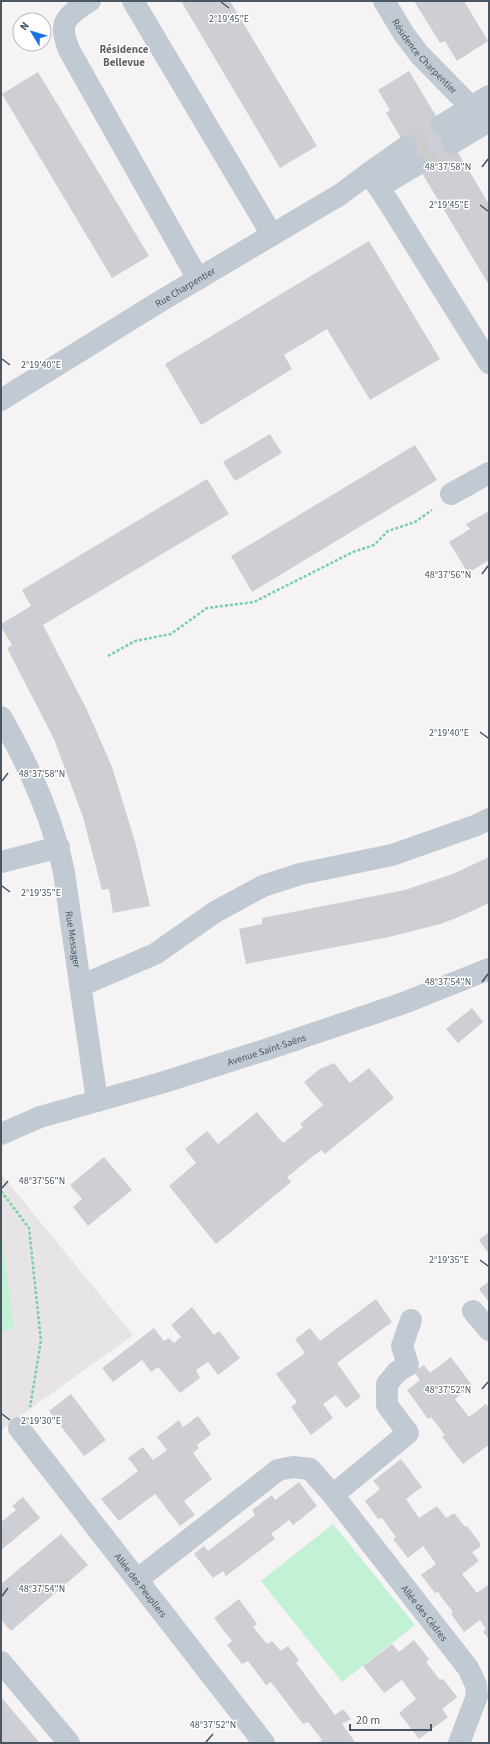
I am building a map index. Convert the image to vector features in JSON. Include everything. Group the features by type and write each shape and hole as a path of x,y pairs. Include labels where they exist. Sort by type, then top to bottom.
{"street":[{"path":"90,1 68,18 64,28 69,50 198,279"},
{"path":"133,1 272,235"},
{"name":"Résidence Charpentier","path":"384,1 404,34 419,54 480,102"},
{"path":"480,102 447,134 489,121"},
{"name":"Rue Charpentier","path":"1,400 198,279 341,194 374,180 411,156"},
{"path":"374,180 489,363"},
{"path":"451,494 489,473"},
{"name":"Rue Messager","path":"1,717 48,813 59,847 97,1101"},
{"path":"80,986 155,954 215,912 263,886 300,874 392,855 478,825 489,819"},
{"path":"1,862 59,847"},
{"name":"Avenue Saint-Saëns","path":"1,1134 40,1117 161,1083 268,1049 401,1004 489,969"},
{"name":"Avenue Saint-Saëns","path":"1,1122 40,1117"},
{"path":"473,1311 489,1330"},
{"path":"333,1495 408,1433 386,1405 387,1384 397,1372 408,1365 402,1346 411,1320"},
{"name":"Allée des Peupliers","path":"22,1431 264,1743"},
{"name":"Allée des Cèdres","path":"138,1579 278,1470 293,1467 310,1469 333,1495 468,1668 483,1680 459,1743"},
{"path":"1,1662 69,1743"}],"path":[{"path":"108,656 135,641 171,634 207,608 254,602 353,552 374,545 388,530 415,522 441,504 451,494"},
{"path":"1,1191 29,1228 41,1341 22,1431"}],"shaded area":[{"path":"1,1174 133,1335 1,1430"}],"green space":[{"path":"1,1231 14,1329 1,1331"},
{"path":"333,1524 415,1625 342,1682 261,1581"}],"building":[{"path":"181,1 230,1 317,146 280,168"},
{"path":"414,1 464,1 488,41 457,61 445,41 440,43"},
{"path":"409,71 489,204 489,285 386,113 390,110 378,90"},
{"path":"38,72 149,256 112,278 2,94"},
{"path":"369,241 440,359 370,400 327,329 284,355 292,369 201,425 165,364"},
{"path":"270,434 282,453 235,481 223,462"},
{"path":"415,445 437,480 252,592 231,556"},
{"path":"207,479 229,514 43,625 86,708 112,767 136,845 150,906 113,913 109,889 102,890 83,817 54,739 7,648 12,645 1,627 1,624 31,606 22,590"},
{"path":"489,511 489,560 468,573 449,542 470,529 466,524"},
{"path":"489,857 489,903 459,917 440,924 389,937 246,964 239,929 262,924 262,918 405,890 453,874"},
{"path":"472,1008 483,1022 458,1043 446,1029"},
{"path":"334,1063 350,1083 369,1068 394,1098 325,1154 321,1150 287,1177 291,1182 216,1244 169,1186 196,1163 185,1149 207,1131 218,1144 257,1112 283,1143 303,1127 300,1124 323,1105 304,1082 320,1069"},
{"path":"104,1157 132,1190 88,1226 73,1207 82,1199 70,1185"},
{"path":"489,1232 489,1254 479,1240"},
{"path":"489,1281 489,1302 479,1289"},
{"path":"376,1299 392,1322 337,1363 361,1397 346,1408 336,1395 323,1404 333,1418 311,1435 291,1407 297,1402 276,1374 305,1353 295,1339 310,1328 320,1341"},
{"path":"192,1307 214,1335 219,1331 240,1358 218,1375 208,1362 196,1370 200,1378 180,1393 158,1367 151,1372 142,1360 113,1382 102,1368 154,1328 164,1341 169,1338 174,1343 181,1337 171,1325"},
{"path":"451,1357 472,1385 455,1399 469,1417 486,1404 489,1408 489,1445 463,1464 442,1437 445,1435 431,1417 428,1419 407,1390 420,1380 414,1372 424,1365 430,1373"},
{"path":"71,1394 106,1440 84,1456 49,1411"},
{"path":"198,1416 211,1434 197,1445 199,1448 193,1453 212,1479 184,1501 195,1515 180,1526 155,1494 119,1521 101,1499 138,1471 128,1458 143,1447 153,1460 167,1450 157,1437 179,1420 183,1427"},
{"path":"401,1459 422,1487 406,1499 419,1518 437,1506 446,1518 454,1513 465,1527 467,1526 480,1543 480,1547 472,1552 479,1561 462,1574 477,1593 489,1584 489,1639 483,1632 486,1629 480,1620 464,1632 451,1614 453,1612 438,1592 435,1593 421,1575 436,1564 423,1546 408,1558 393,1539 396,1537 382,1518 378,1519 365,1501 380,1489 373,1481"},
{"path":"299,1482 317,1506 293,1525 289,1520 271,1534 275,1539 226,1576 223,1571 213,1578 194,1554 204,1546 208,1551 255,1515 252,1510 272,1495 275,1500"},
{"path":"23,1497 40,1518 1,1550 1,1522 16,1510 12,1506"},
{"path":"61,1534 88,1565 11,1631 1,1620 1,1584"},
{"path":"239,1599 257,1624 253,1627 267,1644 272,1641 281,1651 288,1646 299,1660 296,1663 335,1715 343,1709 351,1719 342,1724 356,1743 317,1743 322,1740 308,1722 303,1724 271,1682 266,1685 248,1661 242,1664 227,1645 232,1641 214,1618"},
{"path":"414,1640 429,1659 426,1662 440,1680 443,1679 457,1697 442,1709 448,1717 419,1739 399,1713 416,1699 402,1680 384,1693 363,1666 392,1644 399,1652"},
{"path":"1,1697 40,1743 1,1743"}],"tunnel":[{"path":"406,147 442,125"},
{"path":"416,165 452,143"}],"district":[{"name":"Résidence Bellevue","path":"124,55"}]}
